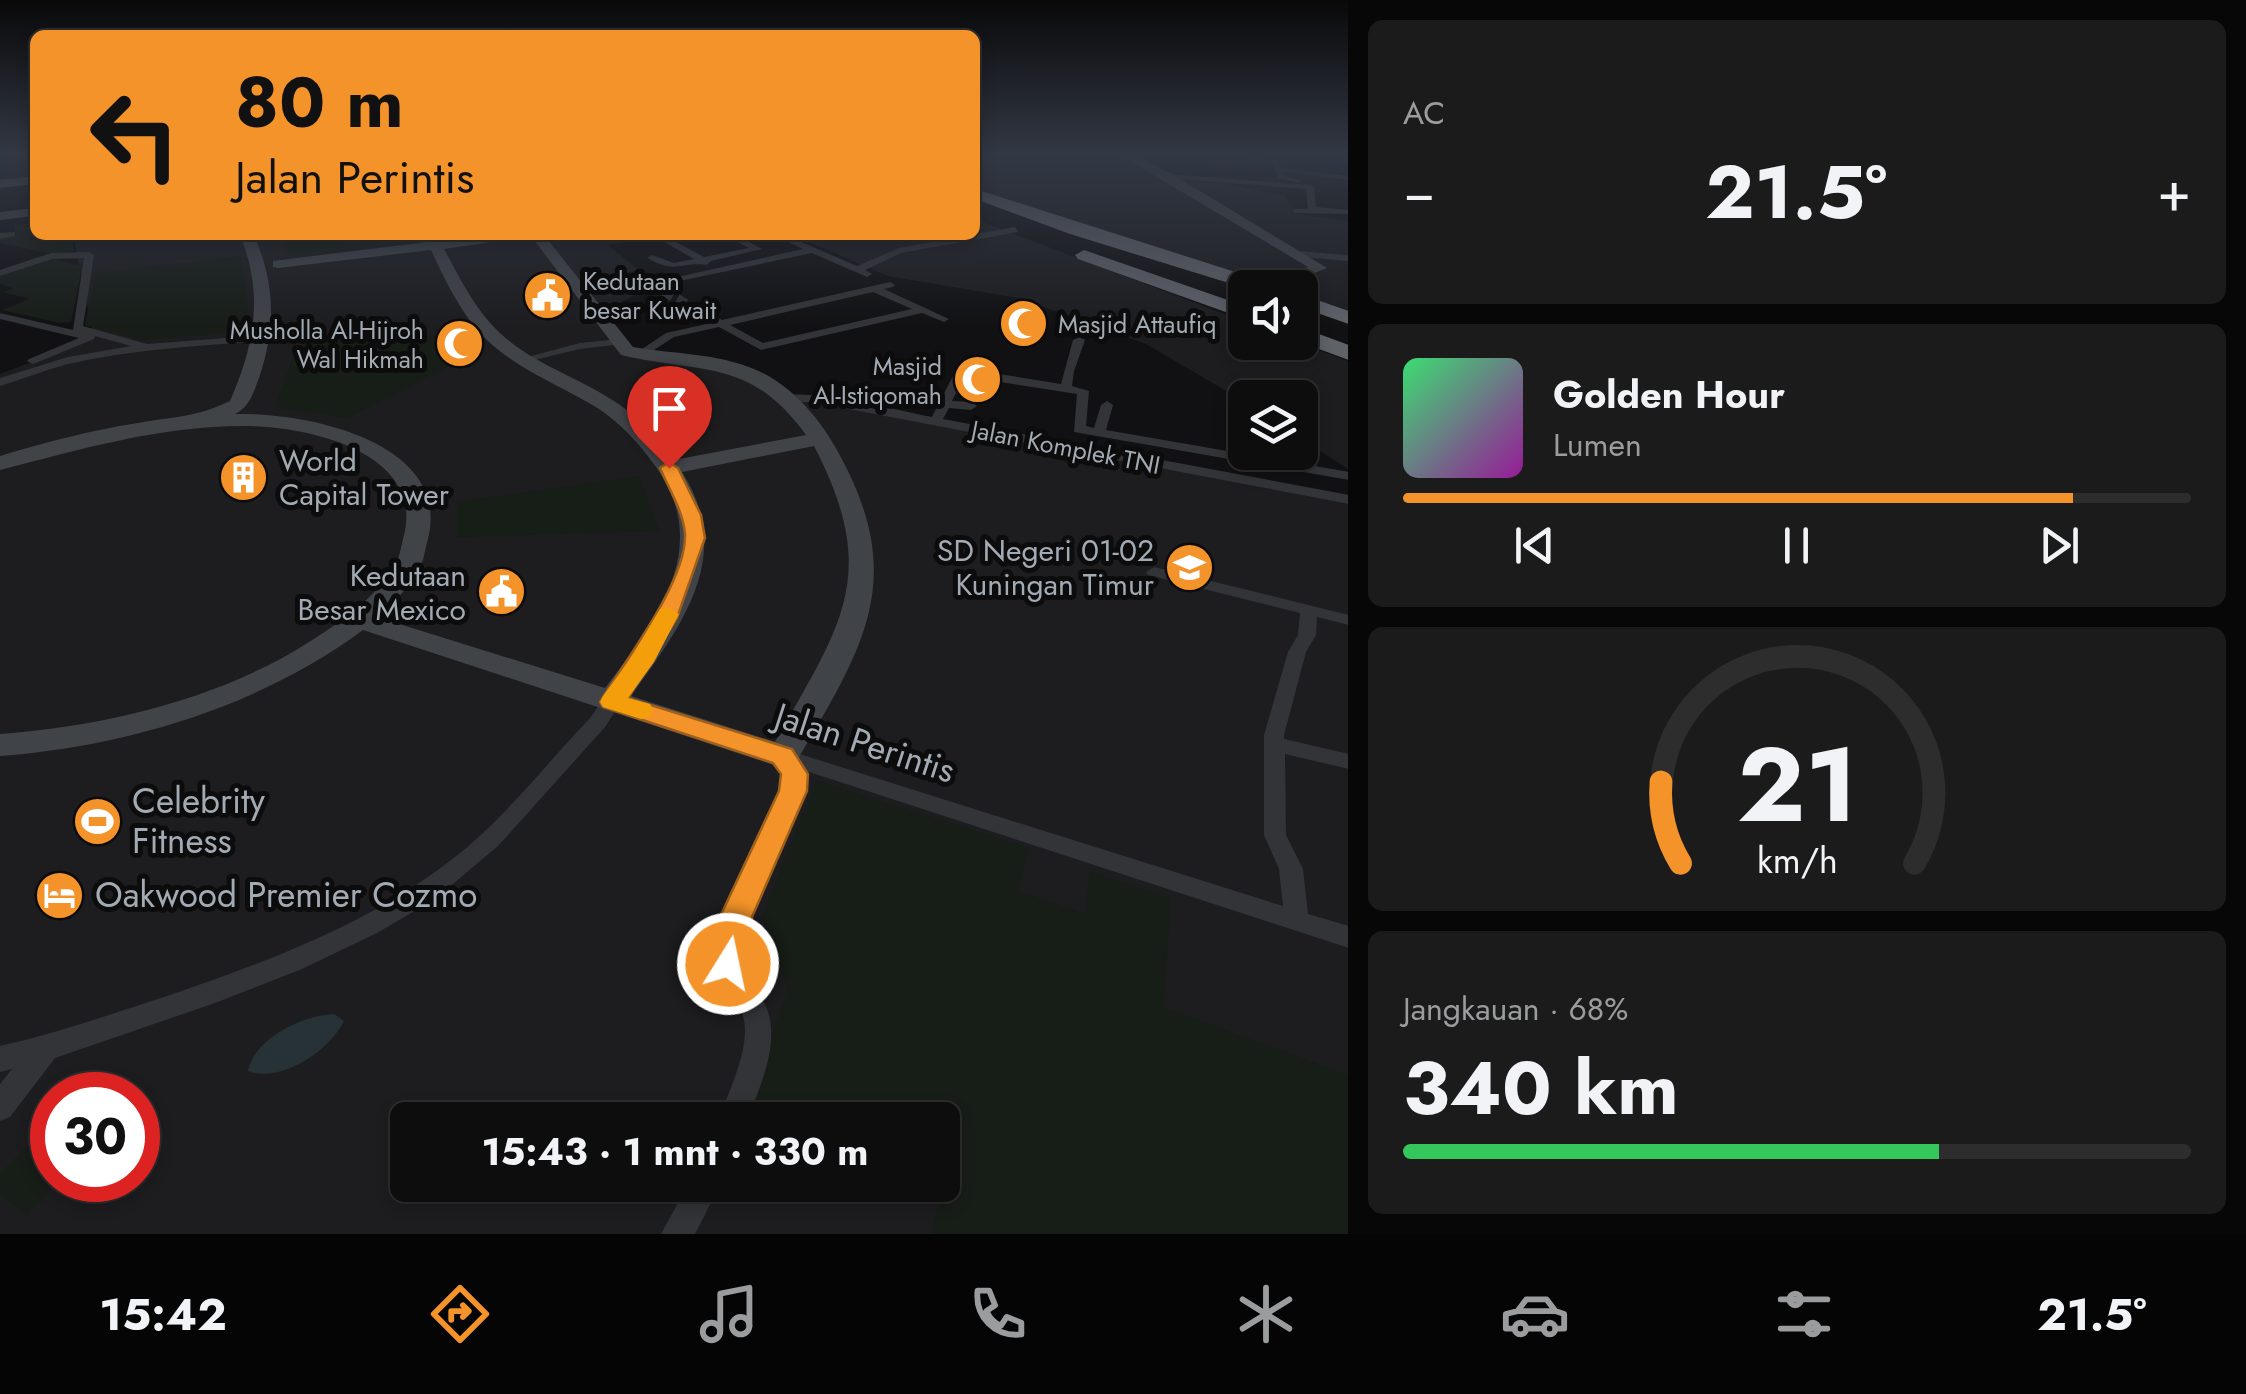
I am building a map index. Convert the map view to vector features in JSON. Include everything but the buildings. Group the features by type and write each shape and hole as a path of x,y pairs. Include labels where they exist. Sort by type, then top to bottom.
{"highway":[{"path":"989,213 1024,226"},
{"path":"989,213 1024,226 1127,246 1228,277"},
{"path":"990,213 1228,296"},
{"path":"992,213 1228,286"},
{"path":"1127,246 1228,285"},
{"path":"1064,248 1228,307"},
{"path":"1318,307 1348,318"},
{"path":"1318,318 1348,330"},
{"path":"1318,330 1348,342"},
{"path":"1318,342 1348,354"}],"street":[{"path":"0,216 30,213"},
{"path":"1229,213 1320,268 1315,270"},
{"path":"980,235 1024,226"},
{"path":"0,236 12,234"},
{"path":"203,421 238,405 272,337 265,279 249,240"},
{"path":"263,422 255,414 253,403 272,337 280,274 266,240"},
{"path":"543,240 627,350 746,372 783,398 822,438 860,527 860,601 783,756 792,765 793,791 736,917 737,932 728,964 737,987 755,1012 758,1041 739,1102"},
{"path":"665,240 721,269"},
{"path":"739,240 776,258"},
{"path":"642,354 670,335 890,285 789,240"},
{"path":"858,269 903,250 953,240"},
{"path":"0,1060 45,1050 288,964 402,908 474,854 598,722 642,662 666,618 691,557 695,538 691,515 669,468 630,422 522,360 484,327 432,241 280,274"},
{"path":"652,258 669,266 758,249"},
{"path":"651,284 812,250"},
{"path":"1297,254 1348,258"},
{"path":"0,273 52,256 86,262 77,328 144,346"},
{"path":"875,289 944,319"},
{"path":"700,312 761,348 922,310"},
{"path":"0,316 90,337 7,367 0,374"},
{"path":"0,382 40,368 144,346 272,337"},
{"path":"1066,389 1079,340"},
{"path":"522,360 580,346 619,342"},
{"path":"936,421 962,382 960,373 968,373 1084,394 1076,427 1098,434 1348,476"},
{"path":"1044,404 1050,387"},
{"name":"Jalan Komplek TNI","path":"783,398 812,398 1348,500"},
{"path":"945,404 971,406"},
{"path":"1098,434 1107,405"},
{"path":"0,463 107,433 203,421 263,422 332,433 372,449 402,472 419,500 421,522 414,551 384,596 359,620 289,666 203,704 114,730 4,746"},
{"path":"669,468 822,438"},
{"path":"1154,572 1348,620"},
{"path":"1297,921 1291,868 1274,834 1274,734 1297,652 1309,629 1308,610"},
{"name":"Jalan Perintis","path":"359,620 1348,937"},
{"path":"1275,744 1348,762"},
{"path":"0,1107 45,1050"},
{"path":"677,1234 695,1202"}],"shaded area":[{"path":"1039,213 1297,213 1348,221 1348,318 1318,306 1318,270 1228,273"},
{"path":"980,221 1228,316 1228,360 1318,360 1318,350 1348,361 1348,469 1318,450 1318,380 1228,380 1228,392 1146,344 1018,298 888,276 805,240 980,240"},
{"path":"30,223 30,240 72,240 74,251 53,254 0,243 0,238 16,236 14,225"},
{"path":"74,240 637,240 608,245 640,271 627,272 640,281 627,285 646,289 605,311 631,347 763,373 791,397 1348,498 1348,1234 0,1234 0,374 94,338"},
{"path":"281,240 341,240 367,249 293,256"},
{"path":"241,256 251,331 144,340 85,325 96,273"},
{"path":"49,258 82,266 71,322 2,310 30,299 3,292 13,288 0,284 0,274"},
{"path":"462,336 485,351 468,363 458,361 347,418 275,407 297,346"},
{"path":"639,476 659,531 457,537 457,502"},
{"path":"816,780 1029,848 1018,891 1085,914 1090,872 1171,898 1163,1007 1348,1075 1348,1234 931,1234 940,1202 960,1202 960,1102 750,1099 788,989 762,917"},
{"path":"334,1014 344,1021 337,1032 303,1062 275,1073 248,1071 260,1048 282,1030"},
{"path":"30,1142 30,1202 39,1202 27,1215 0,1195 0,1173"}],"tunnel":[{"path":"651,284 700,312"}],"slow traffic":[{"path":"641,710 612,702 642,662 668,614"}],"place":[{"name":"Kedutaan besar Kuwait","path":"548,295"},
{"name":"Masjid Attaufiq","path":"1023,324"},
{"name":"Musholla Al-Hijroh Wal Hikmah","path":"459,344"},
{"name":"Masjid Al-Istiqomah","path":"977,380"},
{"name":"World Capital Tower","path":"244,477"},
{"name":"SD Negeri 01-02 Kuningan Timur","path":"1189,567"},
{"name":"Kedutaan Besar Mexico","path":"501,592"},
{"name":"Celebrity Fitness","path":"97,821"},
{"name":"Oakwood Premier Cozmo","path":"60,895"}],"route":[{"path":"669,468 691,515 695,538 691,557 666,618 642,662 612,702 783,756 792,765 795,782 736,917 737,932 728,964"}]}
